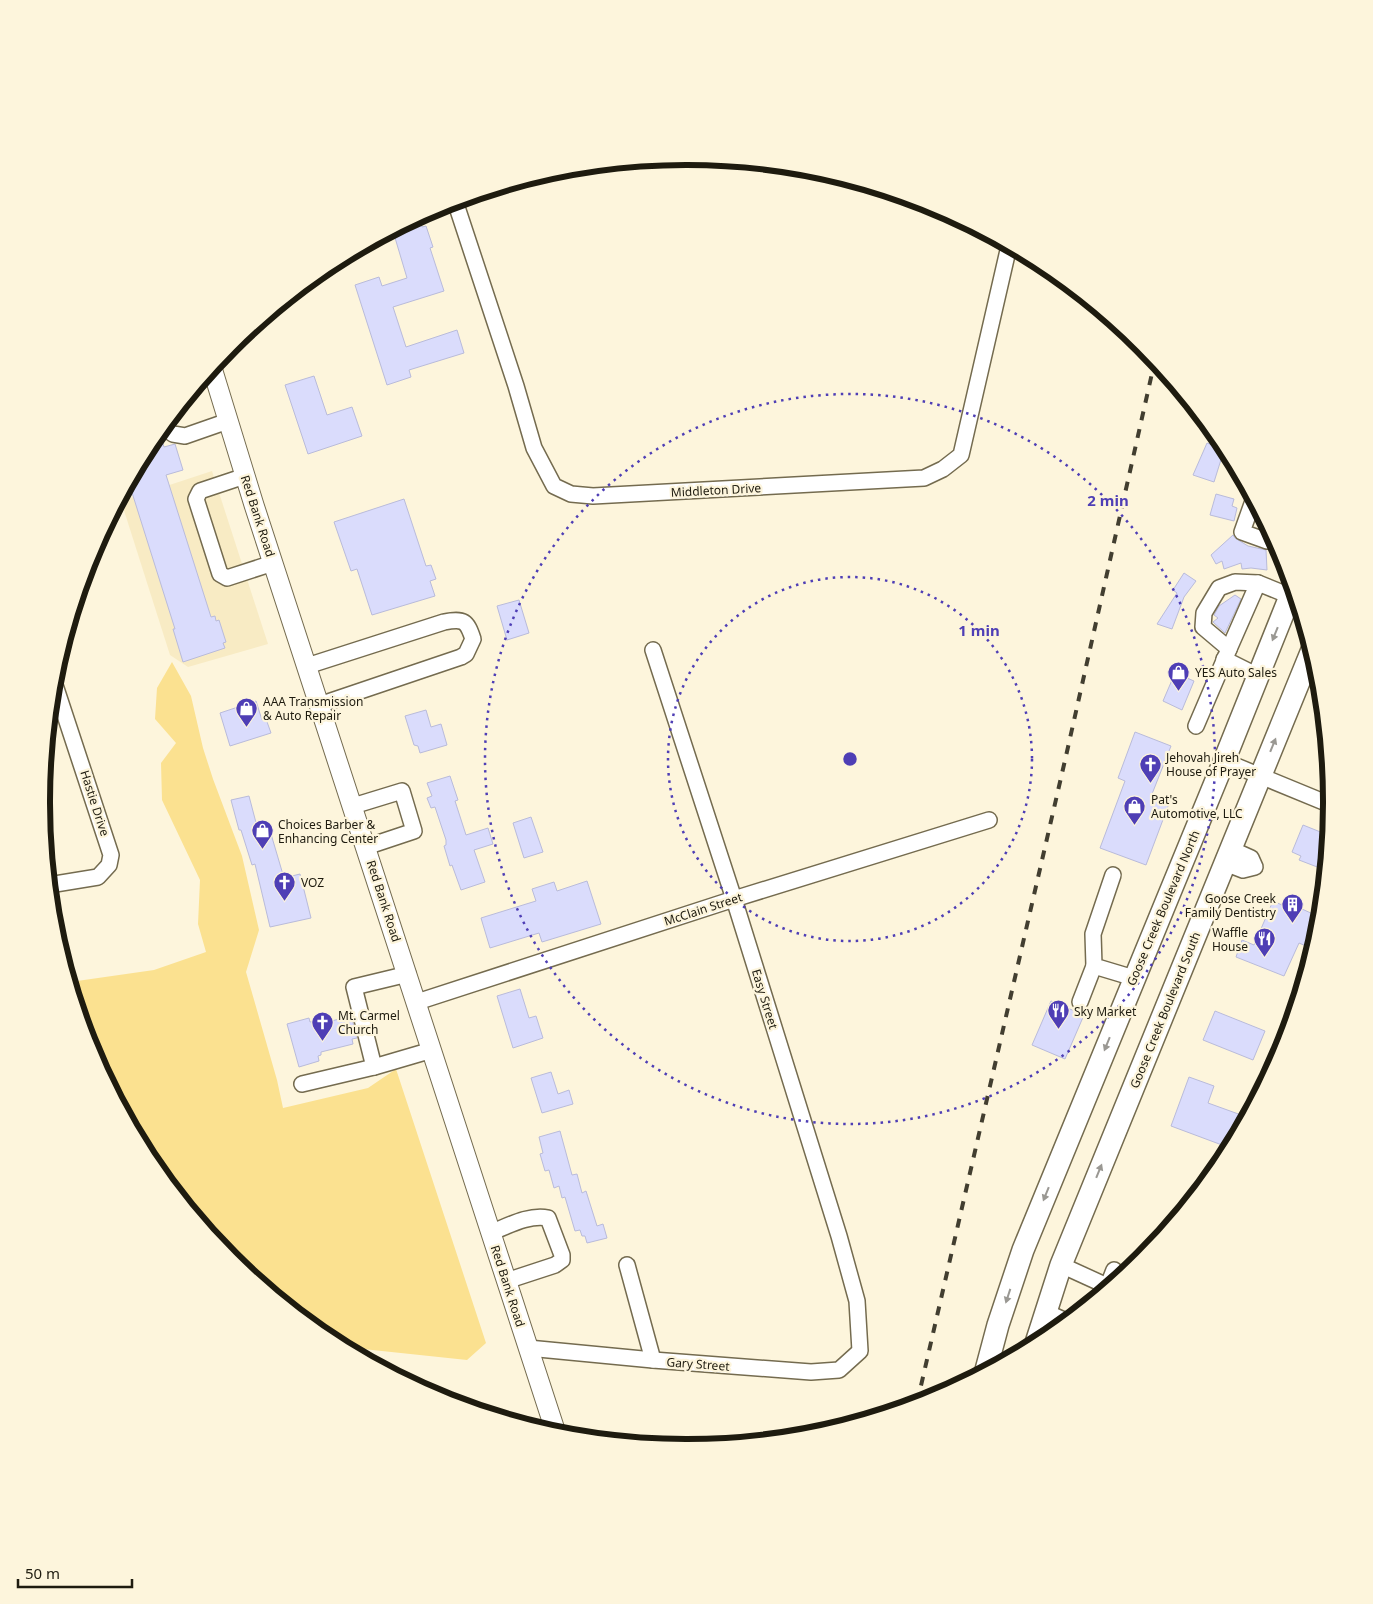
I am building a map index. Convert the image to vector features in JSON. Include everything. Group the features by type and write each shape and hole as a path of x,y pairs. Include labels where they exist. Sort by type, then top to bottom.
{"highway":[{"name":"Goose Creek Boulevard North","path":"988,1362 998,1325 1023,1250 1224,761 1289,597"},
{"name":"Goose Creek Boulevard South","path":"1040,1331 1062,1265 1307,662"}],"main road":[{"name":"Red Bank Road","path":"214,375 245,476 553,1424"}],"street":[{"name":"Middleton Drive","path":"457,208 516,386 534,448 554,486 571,494 593,496 924,478 943,470 961,455 1007,253"},
{"path":"170,431 173,434 185,436 228,421"},
{"path":"245,476 200,492 196,499 220,574 227,578 273,562"},
{"path":"1251,508 1242,532 1267,541"},
{"path":"1258,676 1226,654 1203,627 1204,613 1219,588 1235,582 1258,583 1287,591"},
{"path":"1196,726 1258,583"},
{"path":"307,666 454,620 463,621 468,625 473,639 466,654 461,657 319,705"},
{"name":"Easy Street","path":"654,650 839,1236 857,1301 860,1351"},
{"name":"Hastie Drive","path":"55,884 98,878 109,865 111,855 59,697"},
{"path":"1224,761 1323,803"},
{"path":"353,806 402,791 414,831 366,848"},
{"name":"McClain Street","path":"417,1002 734,899 989,820"},
{"path":"1080,1002 1094,966 1093,934 1113,876"},
{"path":"1094,966 1134,978"},
{"path":"374,1066 354,988 408,974"},
{"path":"302,1084 432,1050"},
{"path":"490,1232 530,1218 541,1216 548,1218 562,1255 562,1260 555,1265 506,1281"},
{"path":"627,1265 653,1360"},
{"path":"1062,1265 1102,1284"},
{"path":"1112,1276 1114,1270"},
{"path":"1046,1312 1059,1318"},
{"name":"Gary Street","path":"528,1348 811,1372 839,1370 860,1351"}],"shaded area":[{"path":"212,471 268,644 188,667 170,655 123,507 127,499"},
{"path":"172,662 191,696 203,748 242,856 259,930 246,972 277,1080 283,1108 368,1088 396,1069 486,1343 467,1360 361,1349 299,1307 267,1281 208,1222 157,1156 135,1120 98,1046 76,981 154,970 206,952 198,924 200,880 162,800 161,763 176,743 155,719 157,688"}],"building":[{"path":"421,224 422,227 426,226 433,247 430,248 444,291 393,307 406,347 457,330 464,353 409,370 411,377 387,385 355,285 379,277 382,286 407,278 395,237"},
{"path":"314,376 327,415 352,407 362,436 308,454 285,385"},
{"path":"162,441 164,447 175,444 183,470 166,475 211,617 215,616 216,621 219,620 226,642 223,643 225,648 183,662 173,629 175,629 131,491"},
{"path":"1207,443 1215,446 1222,457 1214,482 1193,475"},
{"path":"1216,494 1234,499 1232,506 1237,508 1234,521 1210,515"},
{"path":"404,499 426,566 431,565 436,579 430,581 435,596 372,615 357,569 351,571 334,522"},
{"path":"1233,535 1248,546 1266,550 1267,570 1242,569 1241,563 1224,569 1222,561 1216,564 1211,555"},
{"path":"1184,573 1196,581 1184,597 1172,629 1157,624 1177,593 1173,590"},
{"path":"1235,595 1241,599 1225,633 1213,622 1218,618 1214,615 1219,606"},
{"path":"519,600 529,633 507,640 497,606"},
{"name":"YES Auto Sales","path":"1175,673 1194,681 1182,710 1163,701"},
{"name":"AAA Transmission & Auto Repair","path":"256,701 262,720 266,719 271,733 230,746 220,713"},
{"path":"426,710 431,727 441,724 447,745 420,753 418,746 414,745 405,716"},
{"name":"Pat's Automotive, LLC","path":"1135,732 1171,746 1152,794 1170,801 1146,865 1100,848 1125,781 1118,778"},
{"path":"450,776 458,800 455,801 466,835 488,828 493,844 474,850 485,882 461,890 452,865 450,866 444,846 446,845 446,840 435,807 431,808 427,798 432,796 427,783"},
{"path":"249,796 260,838 271,834 284,878 300,874 311,918 270,927 255,864 252,865 241,830 239,830 231,800"},
{"path":"531,817 543,852 524,858 513,823"},
{"path":"1303,825 1322,833 1320,868 1299,860 1301,856 1292,852"},
{"path":"587,881 601,924 542,942 539,933 490,948 481,918 536,901 532,889 554,882 557,891"},
{"path":"1273,901 1282,905 1283,902 1313,914 1306,946 1299,943 1284,976 1236,957 1242,940 1254,945"},
{"path":"520,989 529,1018 536,1016 543,1038 513,1048 497,996"},
{"name":"Sky Market","path":"1051,1001 1084,1015 1065,1059 1032,1045"},
{"path":"1215,1011 1265,1031 1253,1060 1203,1040"},
{"name":"Mt. Carmel Church","path":"347,1017 348,1021 352,1019 357,1038 352,1039 353,1044 321,1052 321,1055 318,1056 319,1061 299,1067 287,1024 309,1018 310,1022 315,1021 316,1025"},
{"path":"551,1072 558,1094 569,1090 573,1104 542,1113 531,1078"},
{"path":"1189,1077 1214,1086 1208,1103 1241,1115 1223,1145 1171,1126"},
{"path":"560,1131 572,1175 577,1174 582,1193 586,1191 597,1226 603,1224 607,1238 587,1243 585,1236 582,1236 580,1230 575,1231 565,1197 562,1198 559,1186 554,1188 549,1170 545,1171 540,1154 543,1153 539,1137"}],"railway":[{"path":"919,1394 1153,369"}],"place":[{"name":"YES Auto Sales","path":"1179,691"},
{"name":"AAA Transmission & Auto Repair","path":"247,727"},
{"name":"Jehovah Jireh House of Prayer","path":"1150,783"},
{"name":"Pat's Automotive, LLC","path":"1135,825"},
{"name":"Choices Barber & Enhancing Center","path":"262,850"},
{"name":"VOZ","path":"285,901"},
{"name":"Goose Creek Family Dentistry","path":"1292,924"},
{"name":"Waffle House","path":"1264,958"},
{"name":"Sky Market","path":"1058,1030"},
{"name":"Mt. Carmel Church","path":"322,1041"}]}
